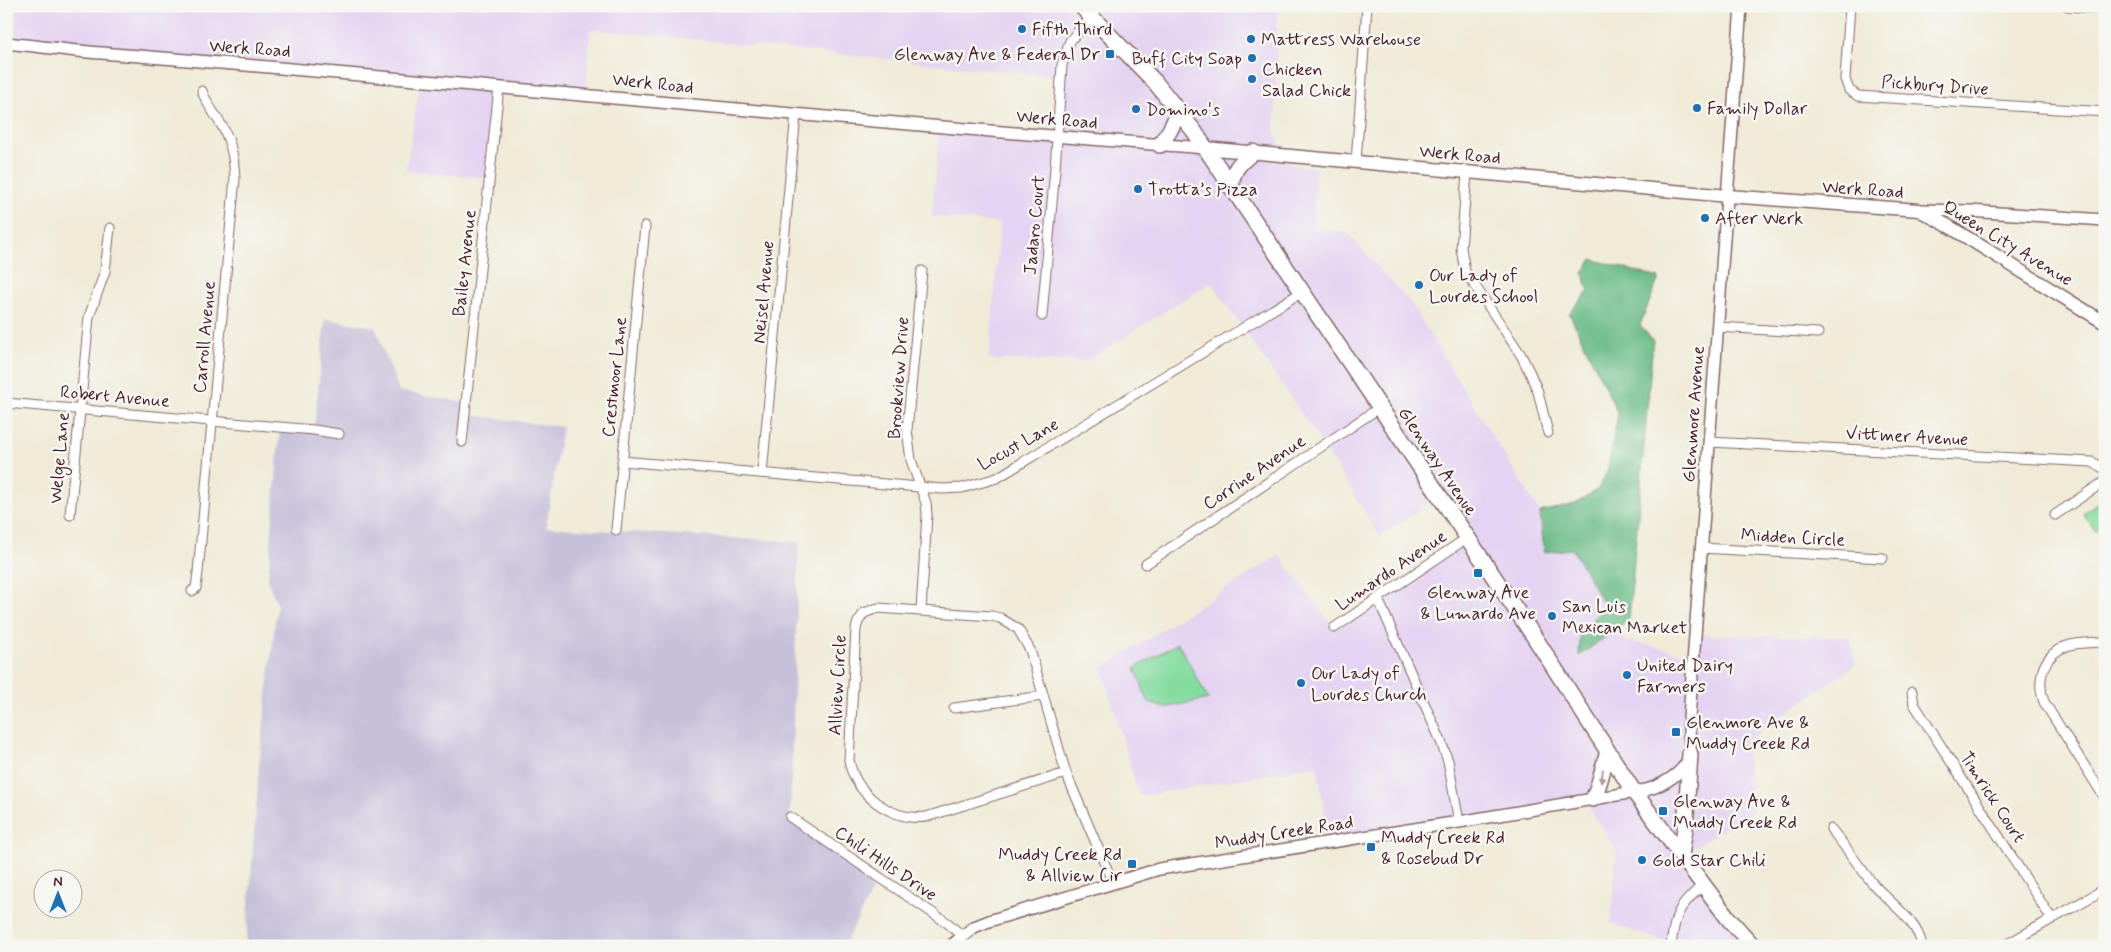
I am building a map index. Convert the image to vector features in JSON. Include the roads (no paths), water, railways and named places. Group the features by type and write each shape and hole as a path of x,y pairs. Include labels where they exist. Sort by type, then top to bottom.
{"main road":[{"name":"Glenway Avenue","path":"1081,6 1155,82 1205,148 1467,538 1634,792 1728,918 1753,946"},
{"path":"1160,145 1179,112"},
{"name":"Werk Road","path":"1205,148 1728,196 1919,210"},
{"path":"1230,186 1240,161 1254,152"},
{"name":"Queen City Avenue","path":"1919,210 1950,227 2105,323"},
{"path":"1594,799 1601,784 1603,767 1608,752"},
{"path":"1680,855 1685,829 1690,754"}],"street":[{"path":"1356,162 1367,6"},
{"name":"Glenmore Avenue","path":"1690,754 1688,733 1741,6"},
{"name":"Pickbury Drive","path":"1850,6 1845,79 1849,90 1858,96 2105,112"},
{"path":"2067,6 2105,9"},
{"name":"Jadaro Court","path":"1042,316 1063,57 1070,41 1093,17"},
{"name":"Werk Road","path":"6,43 84,52 263,66 1057,137 1205,148"},
{"name":"Bailey Avenue","path":"462,442 499,87"},
{"name":"Carroll Avenue","path":"192,591 196,588 198,572 213,421 234,165 229,140 206,103 202,91"},
{"name":"Neisel Avenue","path":"762,473 796,114"},
{"path":"1467,173 1460,248 1465,271 1527,367 1538,392 1548,433"},
{"name":"Werk Road","path":"1919,210 1969,211 2105,220"},
{"name":"Crestmoor Lane","path":"616,530 645,226"},
{"name":"Welge Lane","path":"70,515 89,317 105,271 110,228"},
{"name":"Brookview Drive","path":"921,610 927,515 926,503 918,487 911,460 907,430 922,271"},
{"name":"Locust Lane","path":"622,460 942,489 962,488 997,478 1302,292"},
{"path":"1717,328 1818,333"},
{"name":"Robert Avenue","path":"6,403 314,430 339,434"},
{"name":"Corrine Avenue","path":"1146,564 1379,408"},
{"name":"Vittmer Avenue","path":"1709,442 2092,462 2102,468"},
{"path":"2055,516 2105,481"},
{"name":"Lumardo Avenue","path":"1334,628 1467,538"},
{"name":"Midden Circle","path":"1701,548 1882,558"},
{"path":"1378,599 1448,761 1459,822"},
{"name":"Allview Circle","path":"1066,773 919,818 900,815 888,810 861,789 851,770 849,760 858,622 864,614 878,608 921,610 991,616 1011,624 1024,638 1030,650 1066,773 1114,883"},
{"path":"2104,642 2074,644 2058,650 2046,662 2040,686 2044,702 2105,798"},
{"name":"Timrick Court","path":"1912,692 1914,704 2051,918"},
{"path":"954,708 1043,696"},
{"path":"1634,792 1653,788 1667,782 1681,768 1690,754"},
{"name":"Muddy Creek Road","path":"951,946 962,936 989,920 1159,869 1459,822 1634,792"},
{"name":"Chili Hills Drive","path":"790,817 933,914 962,936"},
{"path":"1832,829 1874,885 1910,922 1921,939 1922,946"},
{"path":"1671,946 1673,929 1680,909 1684,902 1703,885"},
{"path":"2004,946 2105,889"}],"place":[{"name":"Fifth Third","path":"1022,29"},
{"name":"Mattress Warehouse","path":"1251,39"},
{"name":"Glenway Ave & Federal Dr","path":"1110,54"},
{"name":"Buff City Soap","path":"1252,58"},
{"name":"Chicken Salad Chick","path":"1252,79"},
{"name":"Family Dollar","path":"1697,108"},
{"name":"Domino's","path":"1136,109"},
{"name":"Trotta’s Pizza","path":"1138,189"},
{"name":"After Werk","path":"1705,218"},
{"name":"Our Lady of Lourdes School","path":"1419,285"},
{"name":"Glenway Ave & Lumardo Ave","path":"1478,573"},
{"name":"San Luis Mexican Market","path":"1552,616"},
{"name":"United Dairy Farmers","path":"1627,675"},
{"name":"Our Lady of Lourdes Church","path":"1301,683"},
{"name":"Glenmore Ave & Muddy Creek Rd","path":"1676,732"},
{"name":"Glenway Ave & Muddy Creek Rd","path":"1663,811"},
{"name":"Muddy Creek Rd & Rosebud Dr","path":"1371,847"},
{"name":"Gold Star Chili","path":"1642,860"},
{"name":"Muddy Creek Rd & Allview Cir","path":"1132,864"}]}
